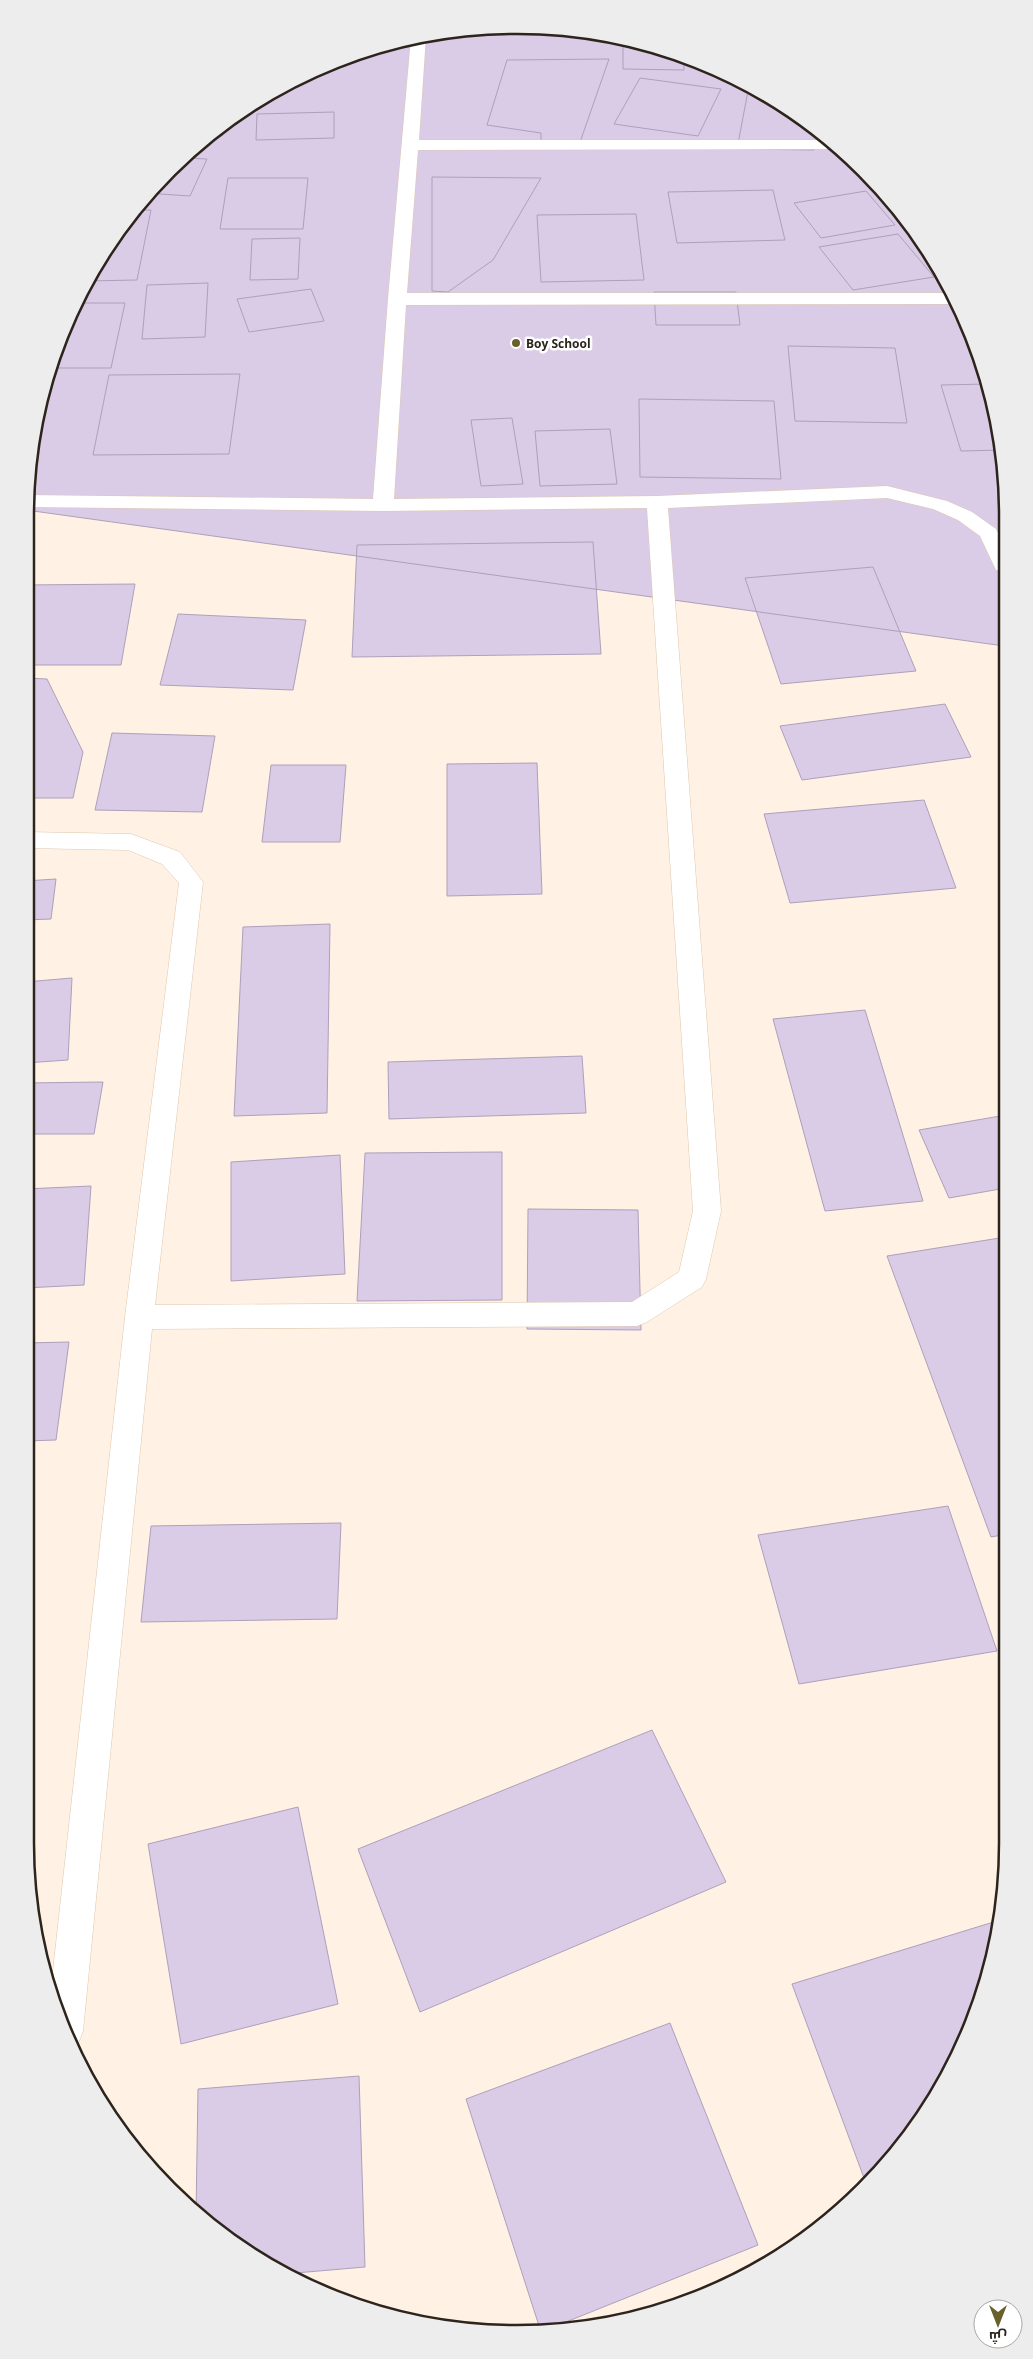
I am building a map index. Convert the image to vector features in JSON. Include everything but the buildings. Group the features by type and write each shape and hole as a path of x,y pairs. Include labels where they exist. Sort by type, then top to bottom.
{"street":[{"path":"383,505 397,299 418,44"},
{"path":"410,145 824,145"},
{"path":"397,299 947,299"},
{"path":"34,501 383,505 657,502 887,492 940,505 965,516 989,533 999,554"},
{"path":"139,1317 638,1314 692,1279 707,1211 657,502"},
{"path":"34,840 131,842 171,858 191,882 139,1317 66,2018"}],"place":[{"name":"Boy School","path":"516,343"}]}
